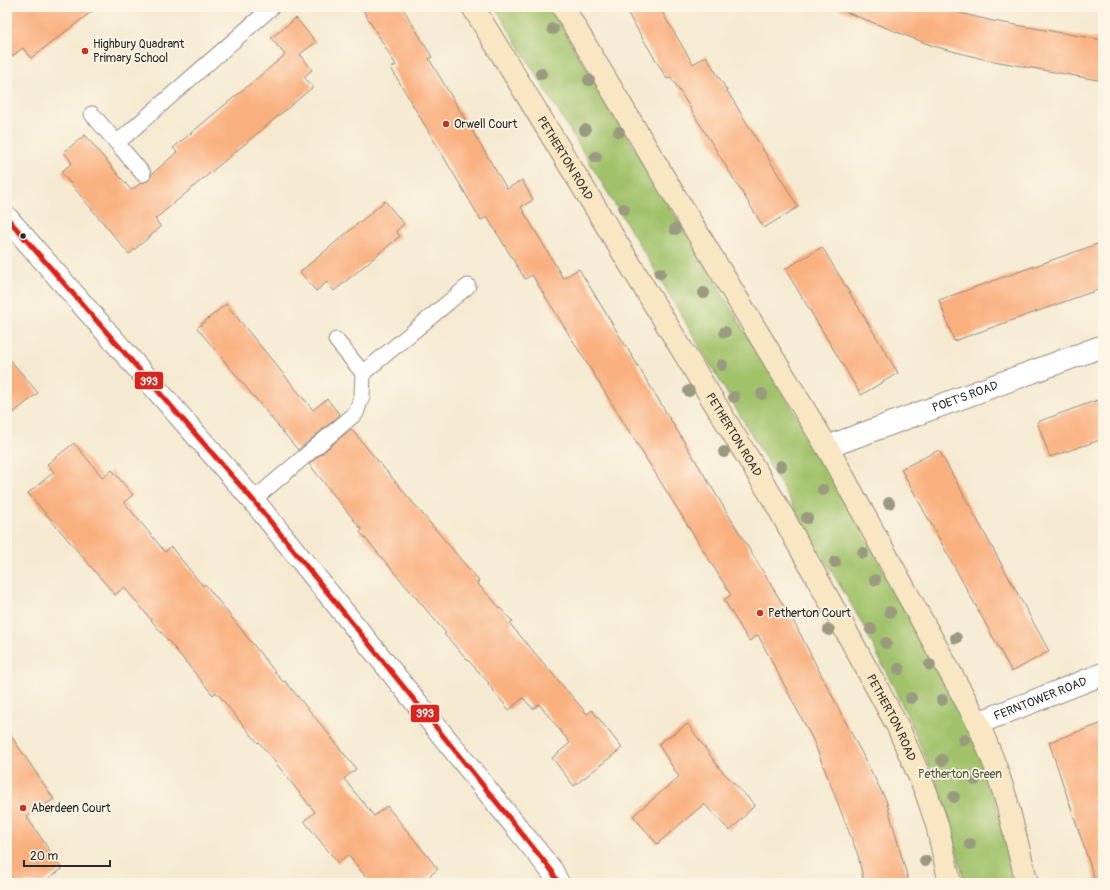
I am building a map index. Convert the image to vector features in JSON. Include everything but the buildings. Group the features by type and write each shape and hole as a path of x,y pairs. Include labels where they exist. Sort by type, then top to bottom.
{"street":[{"name":"PETHERTON ROAD","path":"473,7 775,502 846,631 898,727 926,792 937,825 950,883"},
{"path":"563,7 672,191 827,447 978,723 995,765 1006,799 1027,883"},
{"path":"7,218 254,500 552,871 558,883"},
{"name":"POET'S ROAD","path":"827,447 1103,346"},
{"name":"FERNTOWER ROAD","path":"978,723 1103,674"}],"lane":[{"path":"117,143 272,7"},
{"path":"92,114 142,174"},
{"path":"363,373 468,286"},
{"path":"254,500 353,417 360,406 363,373 336,340"}],"green space":[{"name":"Petherton Green","path":"495,7 550,7 774,380 819,450 972,734 986,768 1018,883 965,883 947,814 938,787 909,719 862,623 653,267"}],"transit line":[{"name":"393","path":"7,218 253,500 552,871 558,883"}],"place":[{"name":"Highbury Quadrant Primary School","path":"85,51"},
{"name":"Orwell Court","path":"446,124"},
{"name":"Petherton Court","path":"760,613"},
{"name":"Aberdeen Court","path":"23,808"}]}
